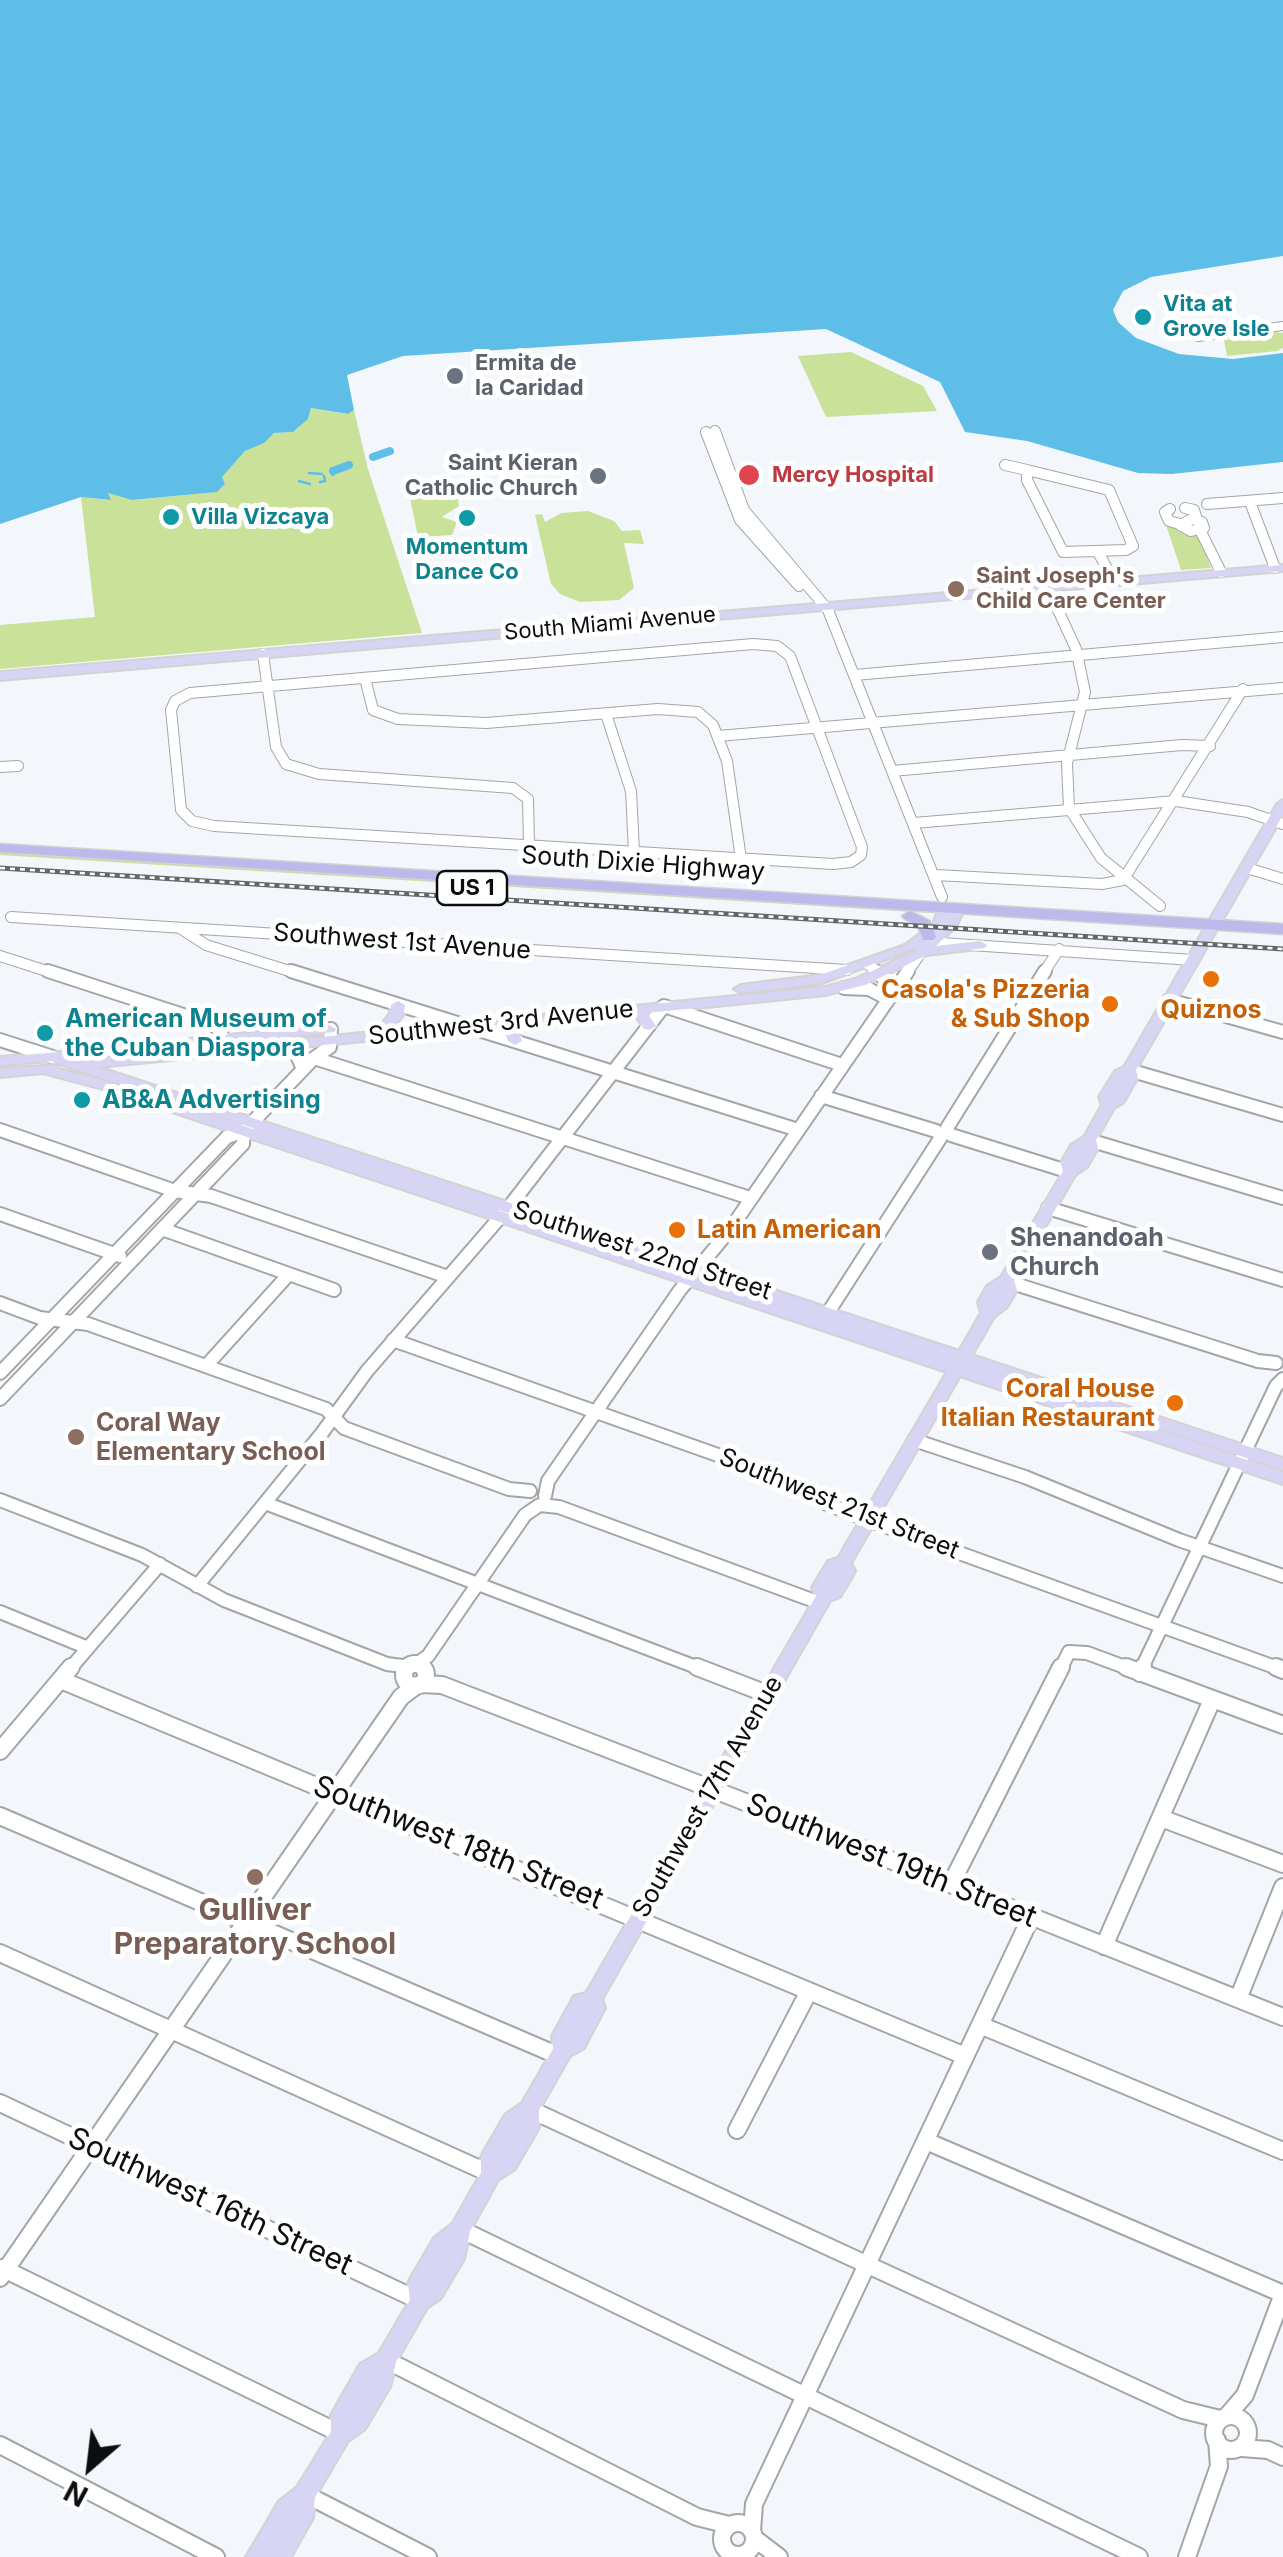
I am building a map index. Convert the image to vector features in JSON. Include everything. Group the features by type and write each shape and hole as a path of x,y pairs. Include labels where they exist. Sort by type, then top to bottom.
{"highway":[{"name":"South Dixie Highway","path":"0,848 948,913 1210,929 1283,929"},
{"name":"South Dixie Highway","path":"0,859 910,916 948,913"},
{"path":"910,916 925,924 925,945"},
{"name":"South Dixie Highway","path":"1210,929 1283,939"}],"main road":[{"name":"South Miami Avenue","path":"0,676 268,657 1279,568"},
{"name":"Southwest 17th Avenue","path":"280,2557 302,2518 306,2494 341,2434 358,2422 383,2380 386,2360 420,2300 434,2292 450,2265 457,2252 460,2229 492,2174 508,2162 529,2127 529,2109 561,2053 576,2042 596,2008 592,1999 638,1918 822,1600 834,1594 846,1572 843,1563 989,1312 998,1307 1008,1290 1006,1281 1048,1208 1070,1172 1086,1158 1091,1148 1088,1140 1109,1104 1118,1100 1131,1077 1129,1070 1210,929 1278,822 1283,804"},
{"path":"948,913 961,942"},
{"path":"925,945 948,913"},
{"path":"874,969 925,945 980,945"},
{"name":"Southwest 3rd Avenue","path":"0,1061 79,1064 332,1034 468,1026 630,1010 663,1002 706,1002 811,987 850,970 874,969"},
{"name":"Southwest 3rd Avenue","path":"332,1034 444,1018 663,1002 786,984 844,988 874,969"},
{"path":"699,1021 700,1008 706,1002"},
{"path":"388,1024 397,1014 398,1004"},
{"path":"630,1010 643,1016 649,1026"},
{"path":"515,1041 511,1031 519,1020"},
{"name":"Southwest 3rd Avenue","path":"0,1073 42,1061 199,1042 279,1045 312,1036"},
{"path":"127,1080 128,1068 138,1058"},
{"name":"Southwest 22nd Street","path":"42,1061 70,1074 248,1126"},
{"name":"Southwest 22nd Street","path":"79,1064 248,1126 1241,1458 1283,1478"},
{"name":"Southwest 22nd Street","path":"1241,1458 1283,1464"},
{"name":"Southwest 17th Avenue","path":"258,2557 287,2508 306,2494"}],"street":[{"path":"1283,328 1230,338 1198,336 1283,328"},
{"path":"706,433 744,510 785,562 797,584 824,606 936,875 948,913"},
{"path":"1006,465 1108,489 1133,546 1126,550 1062,552 1026,477 1027,470"},
{"path":"729,482 737,516 751,535 785,562"},
{"path":"1206,504 1283,498"},
{"path":"1250,502 1279,568"},
{"path":"1170,508 1165,512 1168,521 1185,530 1199,525"},
{"path":"1185,508 1194,510 1221,572"},
{"path":"751,535 764,535"},
{"path":"1098,552 1114,581"},
{"path":"1047,586 1078,655 1084,703 1069,755 1065,789 1069,808 1091,846 1123,880 1160,906"},
{"path":"855,675 1283,637"},
{"path":"752,644 777,646 790,656 860,844 859,857 840,864 214,826 192,821 181,810 171,710 177,699 190,693 365,678 752,644"},
{"path":"268,657 277,752 286,764 319,774 498,785 519,790 530,804 529,846"},
{"path":"365,678 373,710 398,719 502,723 669,709 694,711 708,718 718,736 734,792 741,859"},
{"path":"718,736 1283,688"},
{"path":"936,875 1102,884 1123,880 1243,689"},
{"path":"606,714 628,777 635,816 634,852"},
{"path":"892,771 1210,746"},
{"path":"0,768 18,766"},
{"path":"914,823 1176,801 1248,812 1278,822"},
{"path":"1247,868 1283,879"},
{"name":"Southwest 1st Avenue","path":"11,917 850,970"},
{"path":"180,928 206,945 798,1130"},
{"path":"341,2434 2,2271 248,1922 596,1412 925,945 961,942 1056,954 1193,960"},
{"path":"825,1319 1056,954"},
{"path":"0,956 206,1022 218,1029 223,1045"},
{"path":"786,984 785,974 793,968 802,972 811,987"},
{"path":"874,969 888,984 888,999"},
{"path":"844,988 868,990 888,999"},
{"path":"1170,1000 1283,1032"},
{"path":"197,1586 394,1340 504,1212 649,1026 663,1002 699,1021 842,1065"},
{"path":"199,1042 208,1030 206,1022"},
{"path":"0,1372 227,1137 248,1126 314,1058 330,1047 332,1034"},
{"path":"312,1036 314,1058"},
{"name":"Southwest 22nd Street","path":"0,1040 42,1061"},
{"path":"279,1045 296,1054 303,1069"},
{"path":"314,1058 750,1198"},
{"path":"1129,1070 1283,1114"},
{"path":"821,1096 1070,1172"},
{"path":"0,1399 244,1144 248,1126"},
{"path":"0,1130 176,1191 196,1193 448,1276"},
{"path":"1088,1140 1283,1198"},
{"path":"1048,1208 1283,1280"},
{"path":"0,1214 132,1260"},
{"path":"162,1229 334,1290"},
{"path":"206,1366 289,1274"},
{"path":"1006,1281 1279,1370 1140,1673"},
{"path":"0,1303 51,1320 88,1324 326,1409 344,1428 822,1600"},
{"name":"Southwest 21st Street","path":"394,1340 778,1476 825,1503 868,1520 1283,1670"},
{"path":"914,1440 1025,1477 1200,1548 1283,1576"},
{"path":"0,1500 160,1564 224,1600 415,1675"},
{"path":"265,1503 767,1694"},
{"path":"4,1741 160,1564"},
{"path":"0,1612 88,1648"},
{"path":"950,1884 1066,1653 1086,1653 1283,1725"},
{"name":"Southwest 19th Street","path":"415,1675 1283,2017"},
{"name":"Southwest 18th Street","path":"61,1680 965,2056"},
{"path":"1104,1946 1212,1700"},
{"path":"0,1816 561,2053"},
{"path":"1161,1818 1283,1864"},
{"path":"1238,1999 1283,1887"},
{"path":"736,2542 1031,1917"},
{"path":"0,1953 492,2174"},
{"path":"736,2130 810,1991"},
{"path":"980,2024 1283,2151"},
{"name":"Southwest 16th Street","path":"0,2103 420,2300"},
{"path":"529,2109 1276,2453"},
{"path":"926,2141 1283,2294 1245,2394 1220,2428 1220,2466 1187,2557"},
{"path":"460,2229 1139,2557"},
{"path":"386,2360 697,2517 736,2542 778,2556"},
{"path":"1220,2466 1243,2439 1245,2394"},
{"path":"1220,2428 1226,2448 1243,2439"},
{"path":"0,2445 216,2557"},
{"path":"306,2494 428,2557"}],"green space":[{"path":"1283,333 1283,348 1227,356 1224,340"},
{"path":"851,352 923,386 937,411 826,417 798,356"},
{"path":"311,408 347,414 354,410 368,469 422,633 0,669 0,625 95,617 81,497 109,500 106,494 111,493 135,500 215,492 225,484 221,477 245,451 274,433 293,432 308,419"},
{"path":"408,488 458,499 459,506 442,517 457,522 452,535 418,537"},
{"path":"588,511 614,521 622,531 640,530 644,544 624,543 634,588 619,600 580,602 560,594 551,584 535,515 542,514 545,522 561,513"},
{"path":"1166,525 1199,536 1211,568 1181,570"},
{"path":"0,855 920,910 931,913"}],"water":[{"path":"0,0 1283,0 1283,256 1151,277 1123,291 1113,310 1118,322 1136,338 1179,354 1233,359 1283,353 1283,462 1172,474 1138,473 1027,441 965,432 940,382 826,329 403,356 347,375 354,410 348,414 311,408 308,419 293,432 274,433 264,443 245,451 222,477 225,484 217,492 132,500 108,493 111,500 81,497 0,524"}],"waterway":[{"path":"373,457 390,451"},
{"path":"333,471 349,465"},
{"path":"309,473 322,474"},
{"path":"320,482 325,481 324,476"},
{"path":"299,481 310,484"}],"railway":[{"path":"0,868 1283,949"}],"place":[{"name":"Vita at Grove Isle","path":"1143,317"},
{"name":"Ermita de la Caridad","path":"455,376"},
{"name":"Mercy Hospital","path":"749,475"},
{"name":"Saint Kieran Catholic Church","path":"598,476"},
{"name":"Villa Vizcaya","path":"171,517"},
{"name":"Momentum Dance Co","path":"467,518"},
{"name":"Saint Joseph's Child Care Center","path":"956,589"},
{"name":"Quiznos","path":"1211,979"},
{"name":"Casola's Pizzeria & Sub Shop","path":"1110,1004"},
{"name":"American Museum of the Cuban Diaspora","path":"45,1033"},
{"name":"AB&A Advertising","path":"82,1100"},
{"name":"Latin American","path":"677,1230"},
{"name":"Shenandoah Church","path":"990,1252"},
{"name":"Coral House Italian Restaurant","path":"1175,1403"},
{"name":"Coral Way Elementary School","path":"76,1437"},
{"name":"Gulliver Preparatory School","path":"255,1877"}]}
